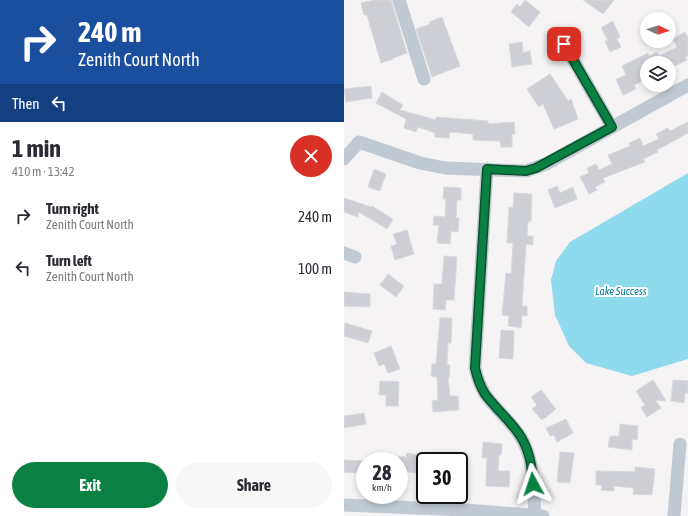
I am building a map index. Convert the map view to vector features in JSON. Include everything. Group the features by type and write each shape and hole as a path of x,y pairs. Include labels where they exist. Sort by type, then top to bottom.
{"street":[{"path":"399,0 424,78"},
{"path":"564,44 612,127"},
{"path":"344,159 359,142 420,163 445,168 526,171 536,168 688,85"},
{"path":"344,505 396,512 537,516 529,453 521,437 510,422 485,394 478,382 475,368 487,169"},
{"path":"674,516 680,444"}],"water":[{"name":"Lake Success","path":"688,173 688,359 632,376 586,363 569,346 555,315 551,280 556,261 570,242"}],"building":[{"path":"375,0 391,0 407,53 381,63 367,15 364,15 361,3"},
{"path":"525,0 540,12 529,27 511,12 517,4 520,7"},
{"path":"583,0 614,0 603,14"},
{"path":"442,17 460,66 432,77 416,29 430,24 429,22"},
{"path":"613,21 620,37 617,39 621,47 610,52 605,41 608,41 602,27"},
{"path":"685,32 688,38 688,56 685,57 687,60 676,66 676,56 659,56 677,47 676,37"},
{"path":"522,42 523,53 530,51 532,64 512,67 509,44"},
{"path":"657,52 659,56 649,56"},
{"path":"648,53 649,56 642,56"},
{"path":"640,57 640,82 634,85 636,89 623,95 616,79 626,75 622,66"},
{"path":"550,74 568,101 571,99 578,119 554,129 543,104 539,107 527,89"},
{"path":"371,86 372,98 346,102 344,89"},
{"path":"382,92 403,105 400,110 436,120 436,117 488,121 488,124 514,122 515,134 512,134 512,147 501,147 500,141 473,140 473,134 450,132 449,138 435,137 435,133 418,127 416,132 404,128 406,119 376,103"},
{"path":"688,122 688,133 657,150 658,152 643,159 645,162 603,178 605,182 595,187 597,190 589,194 580,177 589,173 587,168 596,164 599,170 612,164 608,155 630,146 629,143 640,138 643,146 659,139 656,134 668,128 670,131"},
{"path":"374,169 386,174 380,191 368,187"},
{"path":"557,186 560,193 573,187 577,199 555,208 548,190"},
{"path":"444,187 461,188 461,200 457,200 456,218 459,218 458,232 451,231 450,244 437,243 439,225 433,225 434,216 445,217 446,199 443,199"},
{"path":"514,193 532,194 531,221 528,221 527,236 533,236 533,245 526,244 522,306 527,306 527,316 522,315 521,328 508,326 509,316 502,315 506,273 511,274 513,243 507,243 509,207 513,208"},
{"path":"344,198 371,207 372,206 393,219 387,229 359,212 358,217 344,212"},
{"path":"407,230 414,254 395,260 391,246 397,244 393,234"},
{"path":"444,256 457,257 454,300 446,300 445,310 433,309 434,284 442,284"},
{"path":"388,274 404,286 396,297 380,285"},
{"path":"344,292 370,294 370,307 344,306"},
{"path":"440,318 452,318 451,343 448,343 447,365 450,365 448,378 450,396 458,396 459,410 433,412 432,401 438,400 437,377 431,376 432,364 436,364"},
{"path":"345,323 372,331 368,343 344,336"},
{"path":"501,330 514,331 513,359 499,358"},
{"path":"391,346 400,369 388,373 384,364 379,366 374,353"},
{"path":"653,380 666,401 655,400 661,408 647,417 641,408 645,405 636,391"},
{"path":"673,380 688,381 688,393 685,393 684,403 671,401"},
{"path":"380,381 399,382 398,406 386,406 386,395 379,395"},
{"path":"541,390 556,409 542,420 532,409 537,405 531,397"},
{"path":"364,413 366,424 344,428 344,416"},
{"path":"566,419 573,433 557,442 554,435 550,436 546,428"},
{"path":"620,424 638,426 637,440 632,439 632,450 608,447 610,436 619,436"},
{"path":"483,442 502,444 501,455 499,455 498,471 510,471 509,487 486,486 487,458 482,458"},
{"path":"560,452 574,453 570,483 557,482"},
{"path":"408,453 416,454 416,472 408,472"},
{"path":"344,460 356,461 356,473 344,472"},
{"path":"635,467 655,469 652,495 633,494 634,488 614,486 614,491 601,490 602,485 596,485 596,471 635,472"}],"route":[{"path":"533,484 529,453 521,437 510,422 485,394 478,382 475,368 487,169 526,171 536,168 546,164 612,127 564,44"}]}
